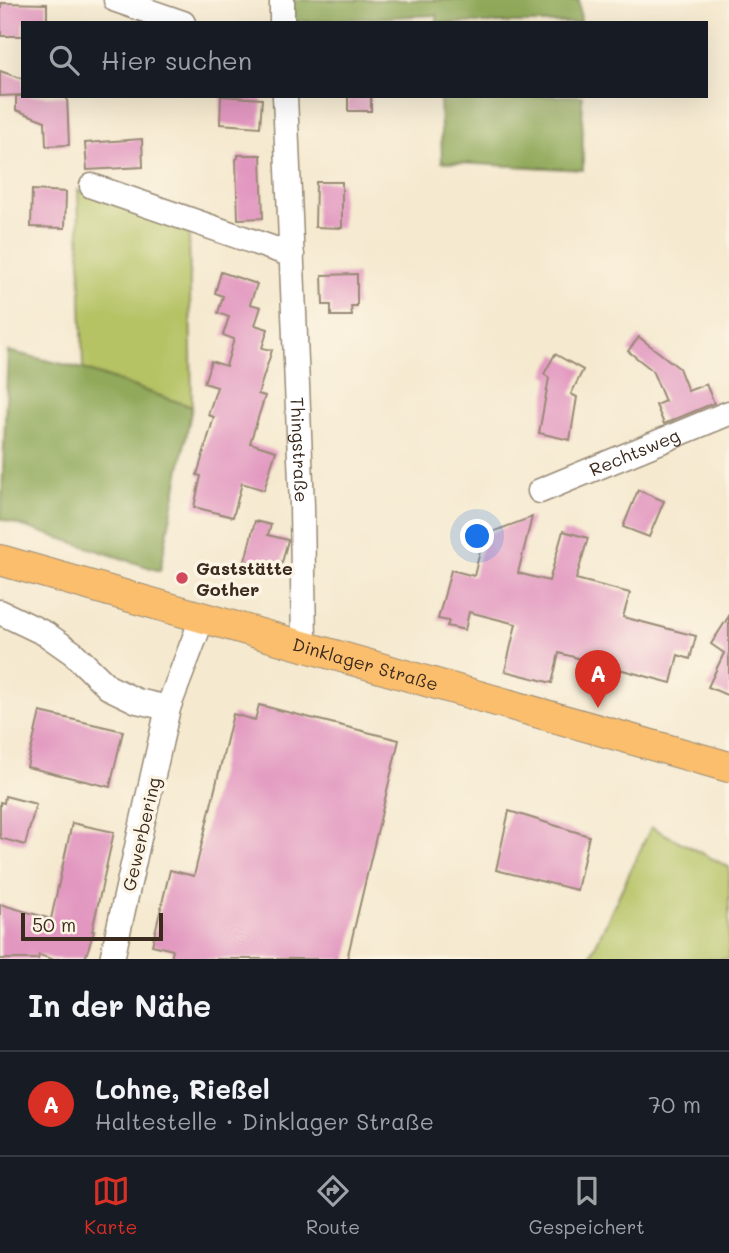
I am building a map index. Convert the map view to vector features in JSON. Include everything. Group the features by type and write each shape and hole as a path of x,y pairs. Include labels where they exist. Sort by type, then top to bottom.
{"main road":[{"name":"Dinklager Straße","path":"0,560 729,767"}],"street":[{"path":"116,0 177,21"},
{"path":"282,0 282,21"},
{"name":"Thingstraße","path":"285,98 304,645"},
{"path":"92,186 292,255"},
{"name":"Rechtsweg","path":"540,491 729,413"},
{"path":"0,612 46,634 73,653 108,687 136,701 168,708"},
{"name":"Gewerbering","path":"112,959 168,708 203,616"}],"green space":[{"path":"292,0 579,0 581,21 437,21 437,15 293,21"},
{"path":"440,98 582,98 583,170 442,162"},
{"path":"78,190 189,233 192,407 83,369"},
{"path":"8,351 83,369 192,407 160,571 1,519"},
{"path":"651,827 729,867 729,959 589,959"}],"building":[{"path":"1,3 47,4 47,21 21,21 21,36 1,36"},
{"path":"0,71 21,78 21,95 0,96"},
{"path":"16,96 67,98 69,145 46,146 45,121 16,110"},
{"path":"221,98 262,99 260,127 220,124"},
{"path":"348,98 371,98 371,111 348,111"},
{"path":"142,139 143,167 87,170 85,143"},
{"path":"238,155 261,155 263,218 238,219"},
{"path":"316,182 342,182 342,228 315,227"},
{"path":"32,190 66,192 65,228 31,227"},
{"path":"221,272 257,284 250,304 261,307 255,325 268,329 262,348 272,350 258,394 265,396 250,443 276,451 264,490 242,483 233,517 194,507 201,476 197,475 214,417 208,415 217,387 204,383 211,361 226,366 234,339 223,335 229,317 218,313 223,296 215,293"},
{"path":"357,274 357,306 351,306 352,316 331,316 331,305 323,305 322,275"},
{"path":"639,337 679,368 688,391 706,384 714,403 664,424 656,405 665,401 652,370 628,351"},
{"path":"555,354 583,370 571,394 577,397 570,440 539,433 549,378 544,374"},
{"path":"638,490 664,501 649,537 623,527"},
{"path":"532,517 518,573 549,581 563,531 588,538 576,579 630,593 623,617 696,636 690,659 678,655 671,683 559,653 552,683 505,671 516,624 469,612 465,630 447,626 449,621 438,619 451,570 474,576 484,535"},
{"path":"255,521 271,525 268,535 288,540 280,570 245,561"},
{"path":"729,616 729,696 708,687 724,653 711,644"},
{"path":"259,705 399,740 347,959 171,959 173,950 152,945 170,870 194,876 233,714 255,720"},
{"path":"40,712 123,731 110,787 27,767"},
{"path":"5,796 36,804 25,845 0,838 0,802 4,803"},
{"path":"509,811 589,836 577,890 496,870"},
{"path":"72,823 114,832 94,931 85,959 52,959 39,955 38,959 0,959 0,904 51,919"}],"place":[{"name":"Gaststätte Gother","path":"182,578"},
{"name":"Lohne, Rießel","path":"598,708"}]}
